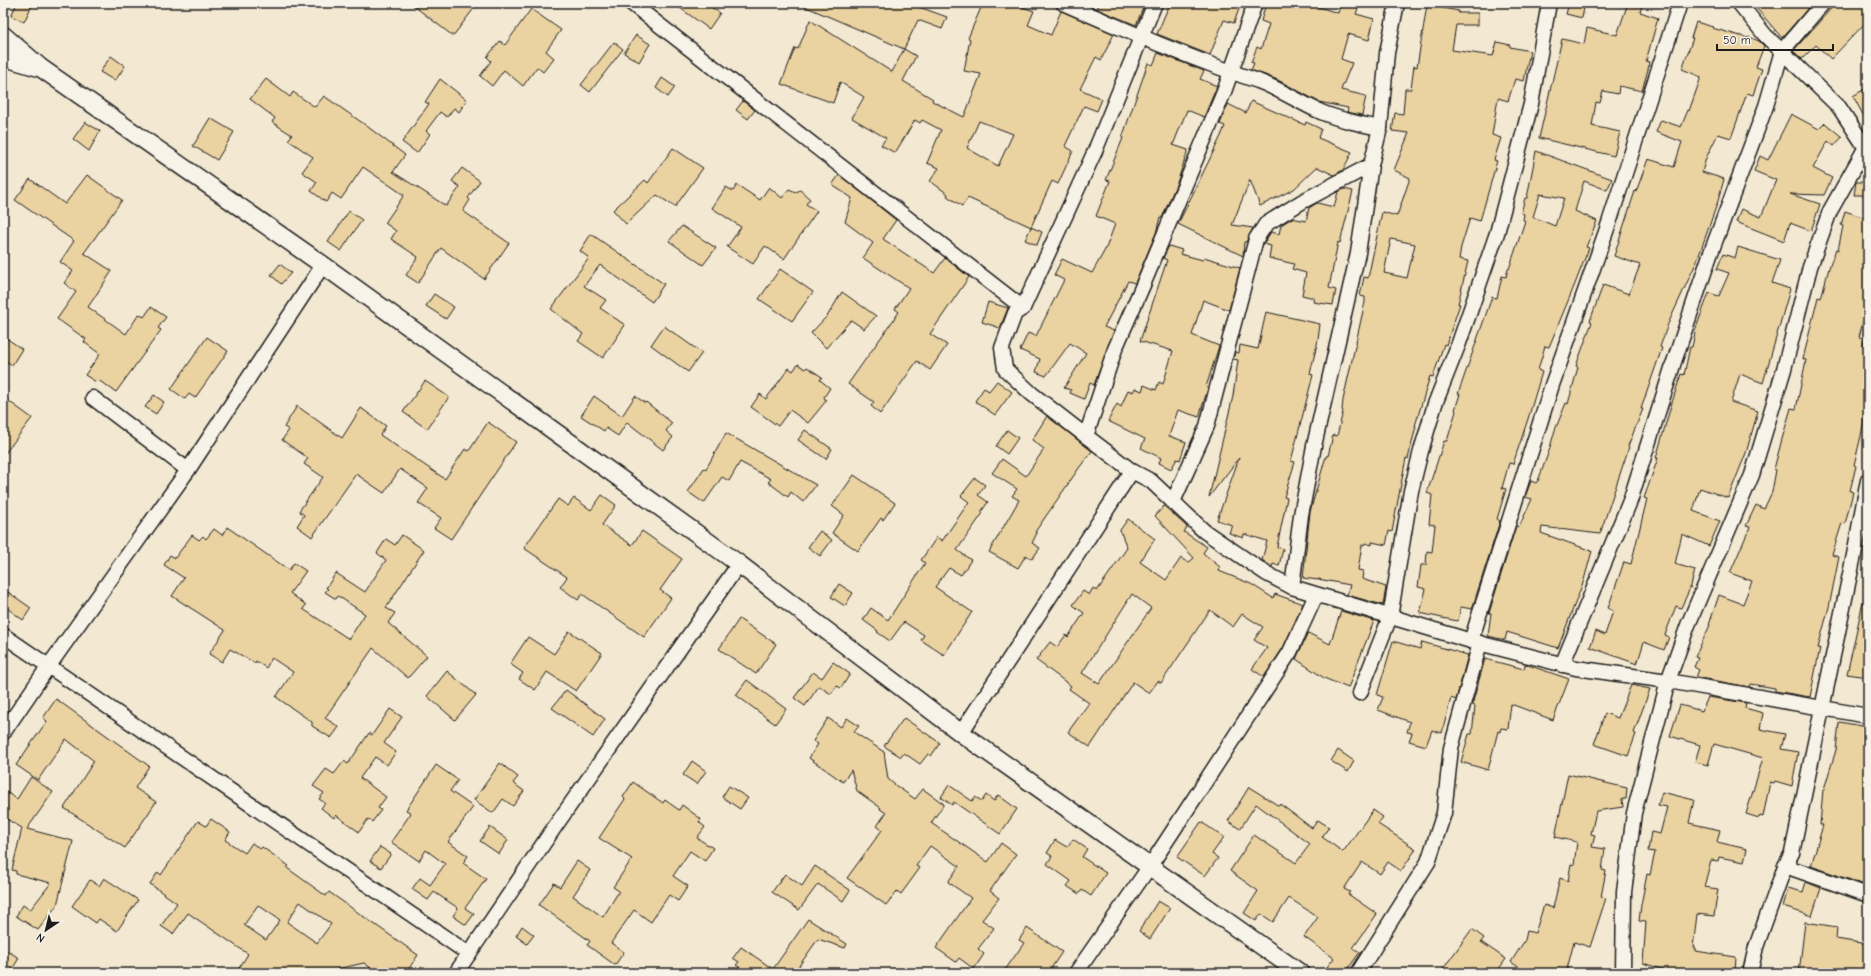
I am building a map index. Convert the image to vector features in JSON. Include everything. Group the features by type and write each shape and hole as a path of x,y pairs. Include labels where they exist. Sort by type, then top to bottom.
{"street":[{"path":"631,3 1023,308"},
{"path":"1063,3 1141,38 1230,73 1259,82 1322,112 1353,122 1380,128"},
{"path":"1155,3 1095,151 1023,308 1015,313 1002,348 1005,369 1032,394 1132,471 1152,480 1204,531 1267,574 1292,587 1476,642 1562,665 1668,681 1868,716"},
{"path":"1086,436 1114,349 1144,285 1212,120 1255,3"},
{"path":"1292,587 1301,515 1314,446 1358,253 1371,165 1380,128 1387,53 1397,3"},
{"path":"1360,693 1390,617 1411,491 1421,451 1435,404 1459,344 1497,233 1530,104 1549,3"},
{"path":"1358,973 1428,862 1444,813 1451,748 1476,642 1552,385 1609,224 1680,3"},
{"path":"1623,973 1624,892 1634,813 1668,681 1688,625 1752,475 1784,369 1810,267 1830,211 1867,149 1839,107 1765,35 1739,3"},
{"path":"1562,665 1630,501 1672,365 1710,255 1766,106 1782,51 1823,3"},
{"path":"3,35 41,68 323,265 738,564 962,733 1300,973"},
{"path":"3,57 41,68"},
{"path":"1173,502 1207,426 1256,239 1266,224 1303,201 1371,165"},
{"path":"3,733 48,666 188,470 323,265"},
{"path":"93,398 188,470"},
{"path":"962,733 1132,471"},
{"path":"1750,973 1756,947 1785,866 1792,852 1868,480"},
{"path":"456,973 556,825 738,564"},
{"path":"1076,973 1150,866 1290,652 1316,595"},
{"path":"3,635 469,954"},
{"path":"1785,866 1868,895"}],"building":[{"path":"17,3 33,3 24,22 11,16"},
{"path":"410,3 478,3 453,36"},
{"path":"673,3 705,3 720,13 709,29"},
{"path":"797,3 908,3 947,17 942,29 918,20 904,49"},
{"path":"983,3 1011,3 1034,11 1028,25 1051,35 1061,11 1114,34 1101,60 1096,57 1080,89 1102,99 1097,111 1084,106 1065,146 1073,151 1058,184 1052,181 1031,227 968,198 962,206 947,196 948,194 930,181 939,168 927,163 941,130 922,120 920,123 915,120 895,153 881,145 886,138 852,118 864,97 840,82 833,103 781,84 795,48 798,49 810,20 892,72 904,49 916,56 903,81 933,99 932,101 964,117 981,74 964,71 970,39 968,38","holes":["979,121 1013,134 998,166 967,148"]},
{"path":"1100,3 1145,3 1136,25 1097,9"},
{"path":"1170,3 1241,3 1234,23 1224,20 1210,55 1157,34"},
{"path":"1266,3 1306,3 1338,13 1341,3 1350,3 1359,6 1356,14 1374,19 1369,40 1348,34 1341,59 1352,63 1341,90 1366,96 1362,115 1347,112 1348,108 1319,102 1278,80 1251,70 1254,63 1251,62 1257,47 1261,49 1269,24 1261,21"},
{"path":"1569,3 1585,3 1582,18 1566,14"},
{"path":"1628,3 1643,3 1640,12 1658,18 1646,61 1650,62 1642,91 1619,86 1618,94 1603,91 1600,103 1596,102 1592,126 1620,132 1614,156 1539,138 1562,39 1584,44 1587,28 1617,35"},
{"path":"1752,3 1802,3 1808,8 1782,38"},
{"path":"1836,3 1868,3 1868,20 1831,59 1816,45 1802,59 1793,51"},
{"path":"1427,5 1459,11 1458,13 1478,13 1478,25 1456,25 1452,50 1493,56 1497,42 1510,45 1510,47 1530,51 1524,81 1515,79 1508,101 1498,98 1492,135 1501,138 1494,160 1497,161 1480,221 1470,218 1461,247 1459,259 1468,261 1458,304 1460,304 1433,377 1430,376 1415,426 1408,459 1406,458 1392,532 1389,531 1386,545 1372,542 1372,545 1365,543 1362,545 1358,570 1363,571 1362,579 1386,587 1383,605 1347,595 1350,585 1318,579 1303,578 1310,512 1326,456 1328,456 1333,435 1337,436 1343,411 1343,400 1365,302 1365,297 1360,296 1364,277 1368,278 1382,212 1397,216 1410,178 1394,170 1409,133 1392,131 1395,113 1403,114 1405,89 1411,89 1414,66 1417,67","holes":["1391,239 1415,244 1407,278 1384,273"]},
{"path":"531,9 561,30 546,51 554,58 543,72 537,67 523,86 504,70 492,86 480,76 491,61 487,57 500,41 505,45"},
{"path":"1696,22 1713,27 1712,28 1748,38 1749,37 1759,41 1764,46 1756,67 1762,69 1753,95 1747,93 1731,138 1718,134 1706,158 1702,172 1724,179 1718,201 1697,261 1668,324 1660,347 1662,348 1641,409 1643,409 1628,446 1629,447 1600,534 1542,527 1541,533 1592,551 1584,580 1558,648 1507,632 1505,640 1488,636 1491,613 1489,613 1516,526 1519,527 1532,499 1525,497 1531,481 1536,483 1538,481 1555,430 1566,403 1568,404 1578,367 1576,366 1592,322 1590,321 1603,285 1629,294 1640,265 1614,256 1635,191 1636,192 1648,159 1674,167 1682,142 1656,132 1661,120 1681,127 1688,110 1689,111 1701,77 1682,69 1693,38 1691,38"},
{"path":"636,35 650,44 639,62 624,53"},
{"path":"614,42 623,49 590,92 581,85"},
{"path":"1158,53 1204,71 1200,79 1217,86 1204,117 1187,110 1173,145 1188,150 1178,180 1162,218 1160,217 1156,233 1135,283 1128,281 1104,327 1114,331 1094,385 1090,383 1084,399 1070,393 1071,390 1064,388 1086,353 1070,343 1046,376 1036,372 1040,359 1020,350 1028,333 1036,336 1064,280 1054,275 1062,259 1092,273 1106,248 1115,224 1096,216 1110,181 1106,180 1123,138 1148,63 1153,65"},
{"path":"111,56 125,66 115,81 100,72"},
{"path":"662,78 675,87 668,97 656,88"},
{"path":"266,79 290,97 293,92 315,107 324,96 364,124 405,155 393,172 446,206 460,187 452,181 462,168 480,181 468,198 470,200 463,211 509,243 484,279 441,248 418,283 406,275 418,257 391,239 396,231 385,223 404,195 363,167 341,199 332,193 326,202 311,191 317,182 302,172 313,157 288,140 292,135 272,122 275,118 250,99"},
{"path":"440,79 467,100 459,112 454,108 447,117 440,112 426,131 430,134 417,153 402,142 429,104 425,102"},
{"path":"1868,87 1868,124 1853,96"},
{"path":"743,101 755,110 748,119 736,110"},
{"path":"1251,101 1305,125 1306,122 1321,129 1318,138 1352,152 1343,170 1334,175 1317,167 1294,189 1260,206 1250,180 1232,225 1253,228 1246,242 1244,242 1243,256 1178,224 1221,136 1225,126 1220,124 1228,104 1246,113"},
{"path":"1791,114 1819,129 1825,123 1842,137 1834,146 1828,141 1813,168 1832,178 1824,195 1790,194 1820,204 1811,231 1790,223 1784,241 1736,222 1741,209 1761,217 1776,180 1754,171 1760,156 1768,160"},
{"path":"210,118 234,132 217,160 193,146"},
{"path":"85,122 100,131 89,151 73,139"},
{"path":"673,148 703,168 675,207 657,195 626,224 613,210 645,180 648,183"},
{"path":"1536,151 1612,179 1607,190 1584,181 1575,211 1597,221 1586,247 1589,248 1549,347 1545,346 1538,370 1542,372 1513,464 1509,463 1502,488 1506,489 1497,519 1500,521 1472,609 1461,607 1458,621 1420,613 1426,589 1418,587 1421,565 1426,565 1427,551 1432,552 1435,525 1429,524 1432,495 1427,493 1444,441 1447,441 1460,394 1458,394 1492,297 1497,298 1502,276 1506,277 1509,269 1525,221 1523,220 1524,214 1521,213 1525,198 1527,198","holes":["1540,194 1564,198 1555,226 1533,217"]},
{"path":"87,175 122,200 84,253 112,271 88,307 126,334 139,314 144,317 151,307 166,317 158,328 161,330 116,392 98,380 96,382 85,375 100,354 84,342 86,339 57,319 76,292 64,283 73,271 60,262 74,241 15,200 30,179 65,204"},
{"path":"839,175 896,220 883,239 934,273 945,258 969,277 930,334 947,345 930,370 917,361 880,414 871,406 874,402 848,384 899,312 895,309 909,288 863,258 873,243 845,222 852,198 832,185"},
{"path":"1856,182 1868,182 1868,195 1854,195"},
{"path":"737,185 760,200 769,187 782,198 789,189 796,192 800,190 810,199 806,204 817,211 784,259 765,246 753,264 727,247 741,227 712,208 726,187 733,191"},
{"path":"1344,189 1353,191 1340,243 1338,242 1329,288 1336,290 1333,305 1313,302 1314,298 1302,295 1306,273 1292,269 1294,264 1269,258 1271,246 1263,244 1271,232 1279,234 1281,225 1292,218 1306,221 1309,208 1317,203 1334,207 1338,192"},
{"path":"349,211 362,220 341,251 328,242"},
{"path":"1845,211 1868,219 1868,311 1866,310 1859,337 1865,338 1863,346 1868,348 1868,398 1854,465 1856,466 1850,491 1853,492 1845,524 1842,523 1832,555 1839,557 1829,607 1818,648 1820,648 1810,697 1775,691 1775,688 1750,684 1749,687 1696,677 1699,670 1694,667 1698,658 1695,657 1710,625 1719,595 1743,604 1752,581 1730,573 1750,527 1746,526 1756,505 1764,509 1772,492 1776,470 1774,469 1782,439 1791,408 1796,409 1806,360 1803,359 1818,297 1821,298 1829,268 1836,249 1838,250 1843,226 1841,225"},
{"path":"682,226 716,248 703,265 669,241"},
{"path":"1031,227 1042,232 1037,245 1025,240"},
{"path":"591,234 664,284 652,302 600,265 584,286 606,300 600,308 625,325 603,358 578,341 583,334 551,309 589,258 580,251"},
{"path":"1169,246 1182,250 1180,254 1203,260 1204,257 1240,268 1229,310 1203,300 1192,335 1219,346 1206,387 1208,388 1199,417 1178,410 1169,436 1186,442 1180,460 1177,459 1171,469 1159,463 1161,458 1141,448 1145,439 1108,421 1117,404 1121,407 1128,390 1133,392 1135,388 1142,391 1144,385 1156,390 1159,382 1163,384 1173,351 1140,341 1167,260 1163,258"},
{"path":"1738,247 1780,260 1772,283 1790,289 1763,383 1740,374 1731,402 1758,411 1746,453 1728,498 1700,488 1693,511 1720,521 1709,546 1682,534 1675,564 1695,570 1691,586 1681,608 1676,606 1665,635 1669,637 1664,650 1644,642 1637,664 1590,647 1596,631 1605,635 1613,611 1608,608 1624,562 1631,564 1647,499 1644,498 1658,458 1656,458 1681,374 1684,375 1690,347 1692,347 1696,328 1709,293 1719,296 1729,273 1717,269 1723,254 1735,258"},
{"path":"280,264 291,273 281,284 271,275"},
{"path":"780,269 813,292 792,321 759,299"},
{"path":"842,292 876,316 864,329 851,320 826,348 811,333 828,315"},
{"path":"434,294 454,307 446,319 426,306"},
{"path":"988,302 1008,308 1000,328 982,322"},
{"path":"1266,312 1320,324 1310,374 1313,375 1291,461 1295,462 1284,497 1287,498 1277,547 1283,549 1279,566 1273,564 1272,567 1262,560 1267,541 1244,534 1243,538 1229,533 1232,525 1217,520 1239,458 1209,497 1233,396 1238,360 1233,359 1235,352 1239,353 1240,345 1258,349"},
{"path":"664,326 702,353 688,372 651,345"},
{"path":"3,336 22,349 12,365 3,359"},
{"path":"207,337 228,351 195,398 189,394 185,399 171,389"},
{"path":"798,364 805,369 807,367 822,377 820,380 830,388 824,397 826,401 808,423 790,410 778,426 751,407 760,394 766,399 789,368 793,371"},
{"path":"425,381 449,397 427,429 403,412"},
{"path":"997,381 1012,392 995,415 975,401 984,388 989,391"},
{"path":"154,395 164,402 156,414 145,407"},
{"path":"594,396 622,416 635,396 645,403 646,402 672,423 666,431 673,437 663,450 627,422 618,436 606,428 604,431 581,416"},
{"path":"3,397 32,418 3,456"},
{"path":"297,406 342,438 361,408 386,426 380,435 445,479 465,449 469,451 488,422 516,442 451,539 434,528 441,518 418,503 428,488 400,469 384,493 356,474 312,537 297,526 304,515 299,511 323,477 304,464 308,458 282,440 289,430 284,427"},
{"path":"1047,416 1092,451 1035,532 1037,533 1032,543 1040,548 1032,559 1026,555 1018,568 989,552 1019,500 1012,496 1017,489 992,473 1002,459 1026,476 1044,449 1032,440"},
{"path":"805,430 832,449 826,459 798,440"},
{"path":"1007,430 1018,438 1007,454 996,446"},
{"path":"726,433 816,485 803,502 791,492 788,497 768,482 771,479 740,462 729,481 722,477 704,503 688,492 704,468 706,469"},
{"path":"854,475 895,503 883,520 881,518 858,551 832,533 844,515 832,506"},
{"path":"975,478 985,485 978,495 988,502 981,512 983,513 957,550 971,560 961,575 949,568 935,587 972,612 944,655 921,640 924,635 904,622 890,641 863,620 871,608 888,620 925,563 921,560 937,537 942,541 969,502 961,496"},
{"path":"602,495 616,505 602,525 632,545 642,531 682,559 660,590 671,598 644,637 582,594 578,600 560,587 567,577 524,548 558,499 568,506 574,498 591,510"},
{"path":"1164,506 1187,527 1184,532 1207,547 1203,553 1220,567 1219,571 1251,584 1273,598 1275,594 1303,604 1283,648 1264,677 1252,669 1267,648 1254,640 1263,627 1242,614 1233,627 1210,610 1161,683 1158,681 1149,693 1133,682 1090,747 1068,732 1089,703 1069,689 1071,686 1036,660 1050,642 1057,647 1066,635 1068,637 1084,613 1073,605 1083,591 1089,595 1093,588 1097,591 1127,548 1120,530 1128,519 1155,539 1140,562 1166,580 1181,558 1188,563 1194,558 1155,516","holes":["1132,594 1151,608 1099,684 1082,673"]},
{"path":"227,527 289,570 294,563 306,571 290,593 306,605 303,609 349,639 365,614 338,596 336,599 325,592 328,589 326,588 336,573 365,592 386,560 377,553 386,539 395,545 402,535 424,550 386,608 395,613 388,623 427,656 408,678 373,648 325,718 339,727 331,738 312,726 312,722 276,697 293,672 272,658 266,668 256,661 255,663 230,649 222,662 209,654 225,630 172,596 184,578 164,565 170,555 175,558 192,535 199,540 203,536 206,539 214,529 222,535"},
{"path":"820,531 832,540 820,556 808,547"},
{"path":"839,584 853,593 845,606 831,597"},
{"path":"8,592 31,608 23,620 3,605 3,599"},
{"path":"1863,602 1868,603 1868,677 1847,674"},
{"path":"1341,611 1374,621 1348,688 1324,678 1296,659 1308,633 1330,644"},
{"path":"739,619 776,644 756,674 719,649"},
{"path":"569,631 602,653 576,691 547,672 535,690 519,679 523,673 510,664 528,637 554,654"},
{"path":"1393,641 1420,649 1422,642 1468,655 1456,700 1451,698 1442,733 1432,730 1426,746 1409,741 1412,733 1407,732 1410,722 1378,710 1383,697 1377,695"},
{"path":"1485,659 1524,669 1525,664 1569,679 1553,720 1511,704 1508,729 1501,728 1500,732 1498,731 1488,770 1461,762 1469,734 1472,734 1475,706 1472,705"},
{"path":"833,662 850,674 841,688 837,686 831,694 819,686 805,706 794,698 813,672 822,678"},
{"path":"447,671 476,695 455,720 427,696"},
{"path":"747,680 786,709 775,724 736,695"},
{"path":"1631,685 1650,689 1634,733 1636,734 1628,756 1594,744 1605,713 1618,718"},
{"path":"566,690 605,719 593,737 552,708"},
{"path":"1708,697 1746,703 1745,708 1763,713 1760,729 1785,734 1781,749 1798,752 1792,786 1775,781 1774,783 1770,782 1763,817 1760,816 1759,818 1746,814 1763,758 1714,744 1708,765 1695,762 1700,745 1670,736 1680,705 1702,711"},
{"path":"56,699 149,766 135,788 156,802 125,848 64,808 94,761 66,739 38,780 16,765 47,721 43,718"},
{"path":"390,709 402,717 384,743 396,752 387,765 375,757 360,778 386,797 378,808 381,810 372,822 368,819 359,832 336,815 334,818 321,808 325,803 319,799 324,793 313,786 326,769 334,774 344,761 348,764 369,733 372,735"},
{"path":"828,718 841,727 847,718 859,726 854,732 884,752 888,779 895,785 915,799 923,789 944,804 931,823 988,862 1001,843 1016,854 990,891 999,898 982,920 994,928 978,949 984,954 974,969 959,958 956,962 936,948 971,898 948,882 959,866 930,846 916,866 920,868 901,894 897,891 886,905 847,878 882,830 877,826 886,813 857,791 851,770 843,782 809,758 818,744 813,741"},
{"path":"904,718 940,743 931,756 928,754 920,764 904,753 901,757 884,746"},
{"path":"1839,722 1868,727 1868,886 1811,866 1823,825 1820,825 1823,789 1836,750"},
{"path":"1338,750 1354,761 1348,772 1331,761"},
{"path":"692,761 706,771 697,784 683,775"},
{"path":"500,763 518,777 513,783 524,791 513,806 503,799 493,813 474,800"},
{"path":"436,765 458,780 450,791 473,807 448,842 468,856 463,863 486,879 465,908 474,914 466,925 453,916 458,908 434,892 428,900 412,889 420,878 430,885 445,864 426,850 419,861 391,842 411,813 406,810"},
{"path":"1568,774 1627,788 1626,799 1622,799 1623,807 1596,811 1591,834 1595,835 1592,847 1605,849 1602,870 1606,871 1601,897 1606,898 1590,947 1574,942 1566,973 1537,973 1530,969 1527,973 1511,962 1525,940 1527,931 1535,933 1544,905 1553,908 1560,878 1568,881 1571,864 1574,865 1577,842 1555,837"},
{"path":"31,777 53,792 27,829 73,841 57,905 38,930 16,916 23,905 30,910 51,883 16,874 16,871 12,870 22,828 3,817 3,790 17,799"},
{"path":"633,782 663,803 665,800 679,810 682,805 701,819 699,822 705,827 697,838 713,848 705,861 690,851 673,876 688,886 678,901 669,895 651,922 634,910 611,943 624,952 615,965 587,945 590,941 539,905 554,883 560,887 577,861 590,870 573,896 603,917 619,891 613,887 632,859 599,838 625,799 623,797"},
{"path":"949,785 972,801 975,797 982,801 986,795 994,801 998,795 1017,809 1000,834 954,802 952,805 941,797"},
{"path":"729,786 748,798 740,809 722,797"},
{"path":"1249,787 1279,806 1280,804 1312,828 1318,820 1329,827 1322,837 1343,852 1373,810 1383,817 1378,824 1416,849 1401,871 1388,862 1380,874 1362,862 1344,889 1350,892 1348,894 1377,914 1353,948 1360,952 1345,973 1335,973 1327,967 1334,958 1304,937 1318,917 1289,898 1273,922 1261,914 1256,921 1244,913 1258,891 1230,871 1254,835 1296,863 1310,844 1256,804 1240,829 1228,821"},
{"path":"1662,792 1694,800 1689,823 1720,830 1717,842 1747,849 1744,862 1719,857 1718,861 1711,860 1704,887 1718,889 1714,916 1697,914 1693,948 1695,948 1695,951 1736,957 1735,973 1663,973 1664,970 1643,963 1646,922 1639,921 1647,874 1650,875 1655,852 1648,851 1651,832 1660,834 1667,807 1658,805"},
{"path":"211,819 230,832 225,840 245,853 252,843 260,849 262,847 289,866 287,868 326,896 329,892 418,955 406,973 378,973 364,963 337,969 334,973 236,973 248,954 188,913 173,934 161,926 177,903 150,884 158,872 161,875 198,821 206,826","holes":["300,902 331,924 317,943 287,922","258,905 280,920 266,940 244,925"]},
{"path":"1201,822 1224,837 1212,854 1218,858 1205,876 1177,857"},
{"path":"490,827 508,840 499,854 480,841"},
{"path":"1073,839 1087,849 1082,857 1106,873 1091,896 1082,890 1079,894 1067,886 1071,881 1047,864 1052,856 1047,853 1055,840 1067,847"},
{"path":"380,847 391,854 381,868 370,861"},
{"path":"815,866 850,890 843,901 818,884 799,910 772,892 785,874 802,886"},
{"path":"104,878 138,900 117,931 99,919 96,923 72,906 90,880 99,886"},
{"path":"1806,882 1821,888 1812,916 1783,907 1788,888 1803,892"},
{"path":"1158,901 1170,908 1150,939 1139,931"},
{"path":"808,919 847,944 845,948 818,939 794,973 748,973 736,965 739,962 733,958 741,947 773,969"},
{"path":"1805,922 1837,927 1836,939 1867,944 1862,973 1828,971 1827,973 1799,973"},
{"path":"522,926 534,935 527,944 516,936"},
{"path":"1027,928 1062,952 1048,973 1003,973 1024,943 1019,940"},
{"path":"1472,929 1484,938 1481,942 1506,959 1496,973 1440,973"},
{"path":"3,948 19,958 10,973 3,973"}]}
